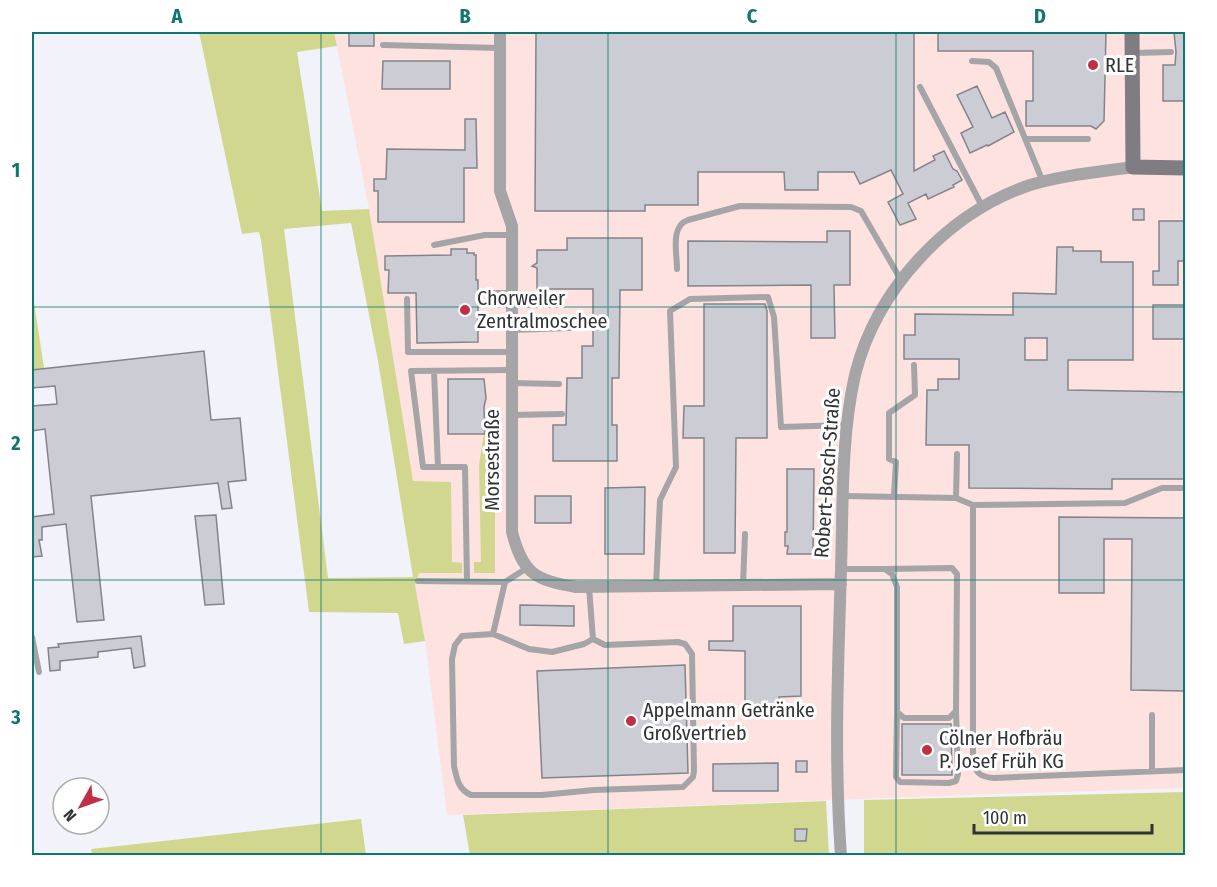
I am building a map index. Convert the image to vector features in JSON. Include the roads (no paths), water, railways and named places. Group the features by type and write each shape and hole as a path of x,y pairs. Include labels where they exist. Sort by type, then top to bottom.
{"street":[{"name":"Morsestraße","path":"500,32 500,191 512,226 512,532 518,554 527,568"},
{"path":"1132,32 1133,167"},
{"name":"Robert-Bosch-Straße","path":"842,855 838,813 838,695 847,425 856,374 871,330 892,293 934,244 970,216 1007,194 1044,182 1087,173 1133,167 1185,168"},
{"path":"527,568 547,582 576,587 841,584"}],"lane":[{"path":"383,45 500,48"},
{"path":"1132,53 1171,52"},
{"path":"972,61 989,62 996,68 1044,182"},
{"path":"920,87 983,208"},
{"path":"1026,139 1088,139"},
{"path":"677,269 677,228 682,222 740,206 851,207 861,211 902,280"},
{"path":"434,245 484,235 512,235"},
{"path":"485,293 512,293"},
{"path":"656,586 660,500 676,467 670,311 690,298 768,297 774,317 781,427 847,425"},
{"path":"407,299 408,352 512,352"},
{"path":"485,322 512,326 570,328"},
{"path":"894,496 896,462 889,459 889,413 915,395 914,365"},
{"path":"434,370 438,467"},
{"path":"467,580 465,467 423,467 411,371 434,370 512,376 559,384"},
{"path":"512,415 562,414"},
{"path":"956,498 957,454"},
{"path":"844,496 956,498 973,505 1125,503 1162,488 1185,488"},
{"path":"973,505 973,759 977,772 982,776 994,777 1185,770"},
{"path":"743,585 745,534"},
{"path":"418,581 505,582 527,568"},
{"path":"841,569 952,568 957,574 958,774 956,781 949,783 900,782 896,777 897,587 892,574 885,569"},
{"path":"493,634 505,582"},
{"path":"589,587 593,639"},
{"path":"493,634 529,649 552,652 584,644 593,639 604,645 678,642 685,644 692,654 693,777 683,787 594,789 542,795 471,795 463,791 457,781 454,766 452,659 454,645 462,636 493,634"},
{"path":"32,637 39,672"},
{"path":"897,712 904,718 949,718 956,711"},
{"path":"1152,714 1152,771"}],"place":[{"name":"RLE","path":"1093,65"},
{"name":"Chorweiler Zentralmoschee","path":"465,310"},
{"name":"Appelmann Getränke Großvertrieb","path":"631,721"},
{"name":"Cölner Hofbräu P. Josef Früh KG","path":"927,750"}]}
